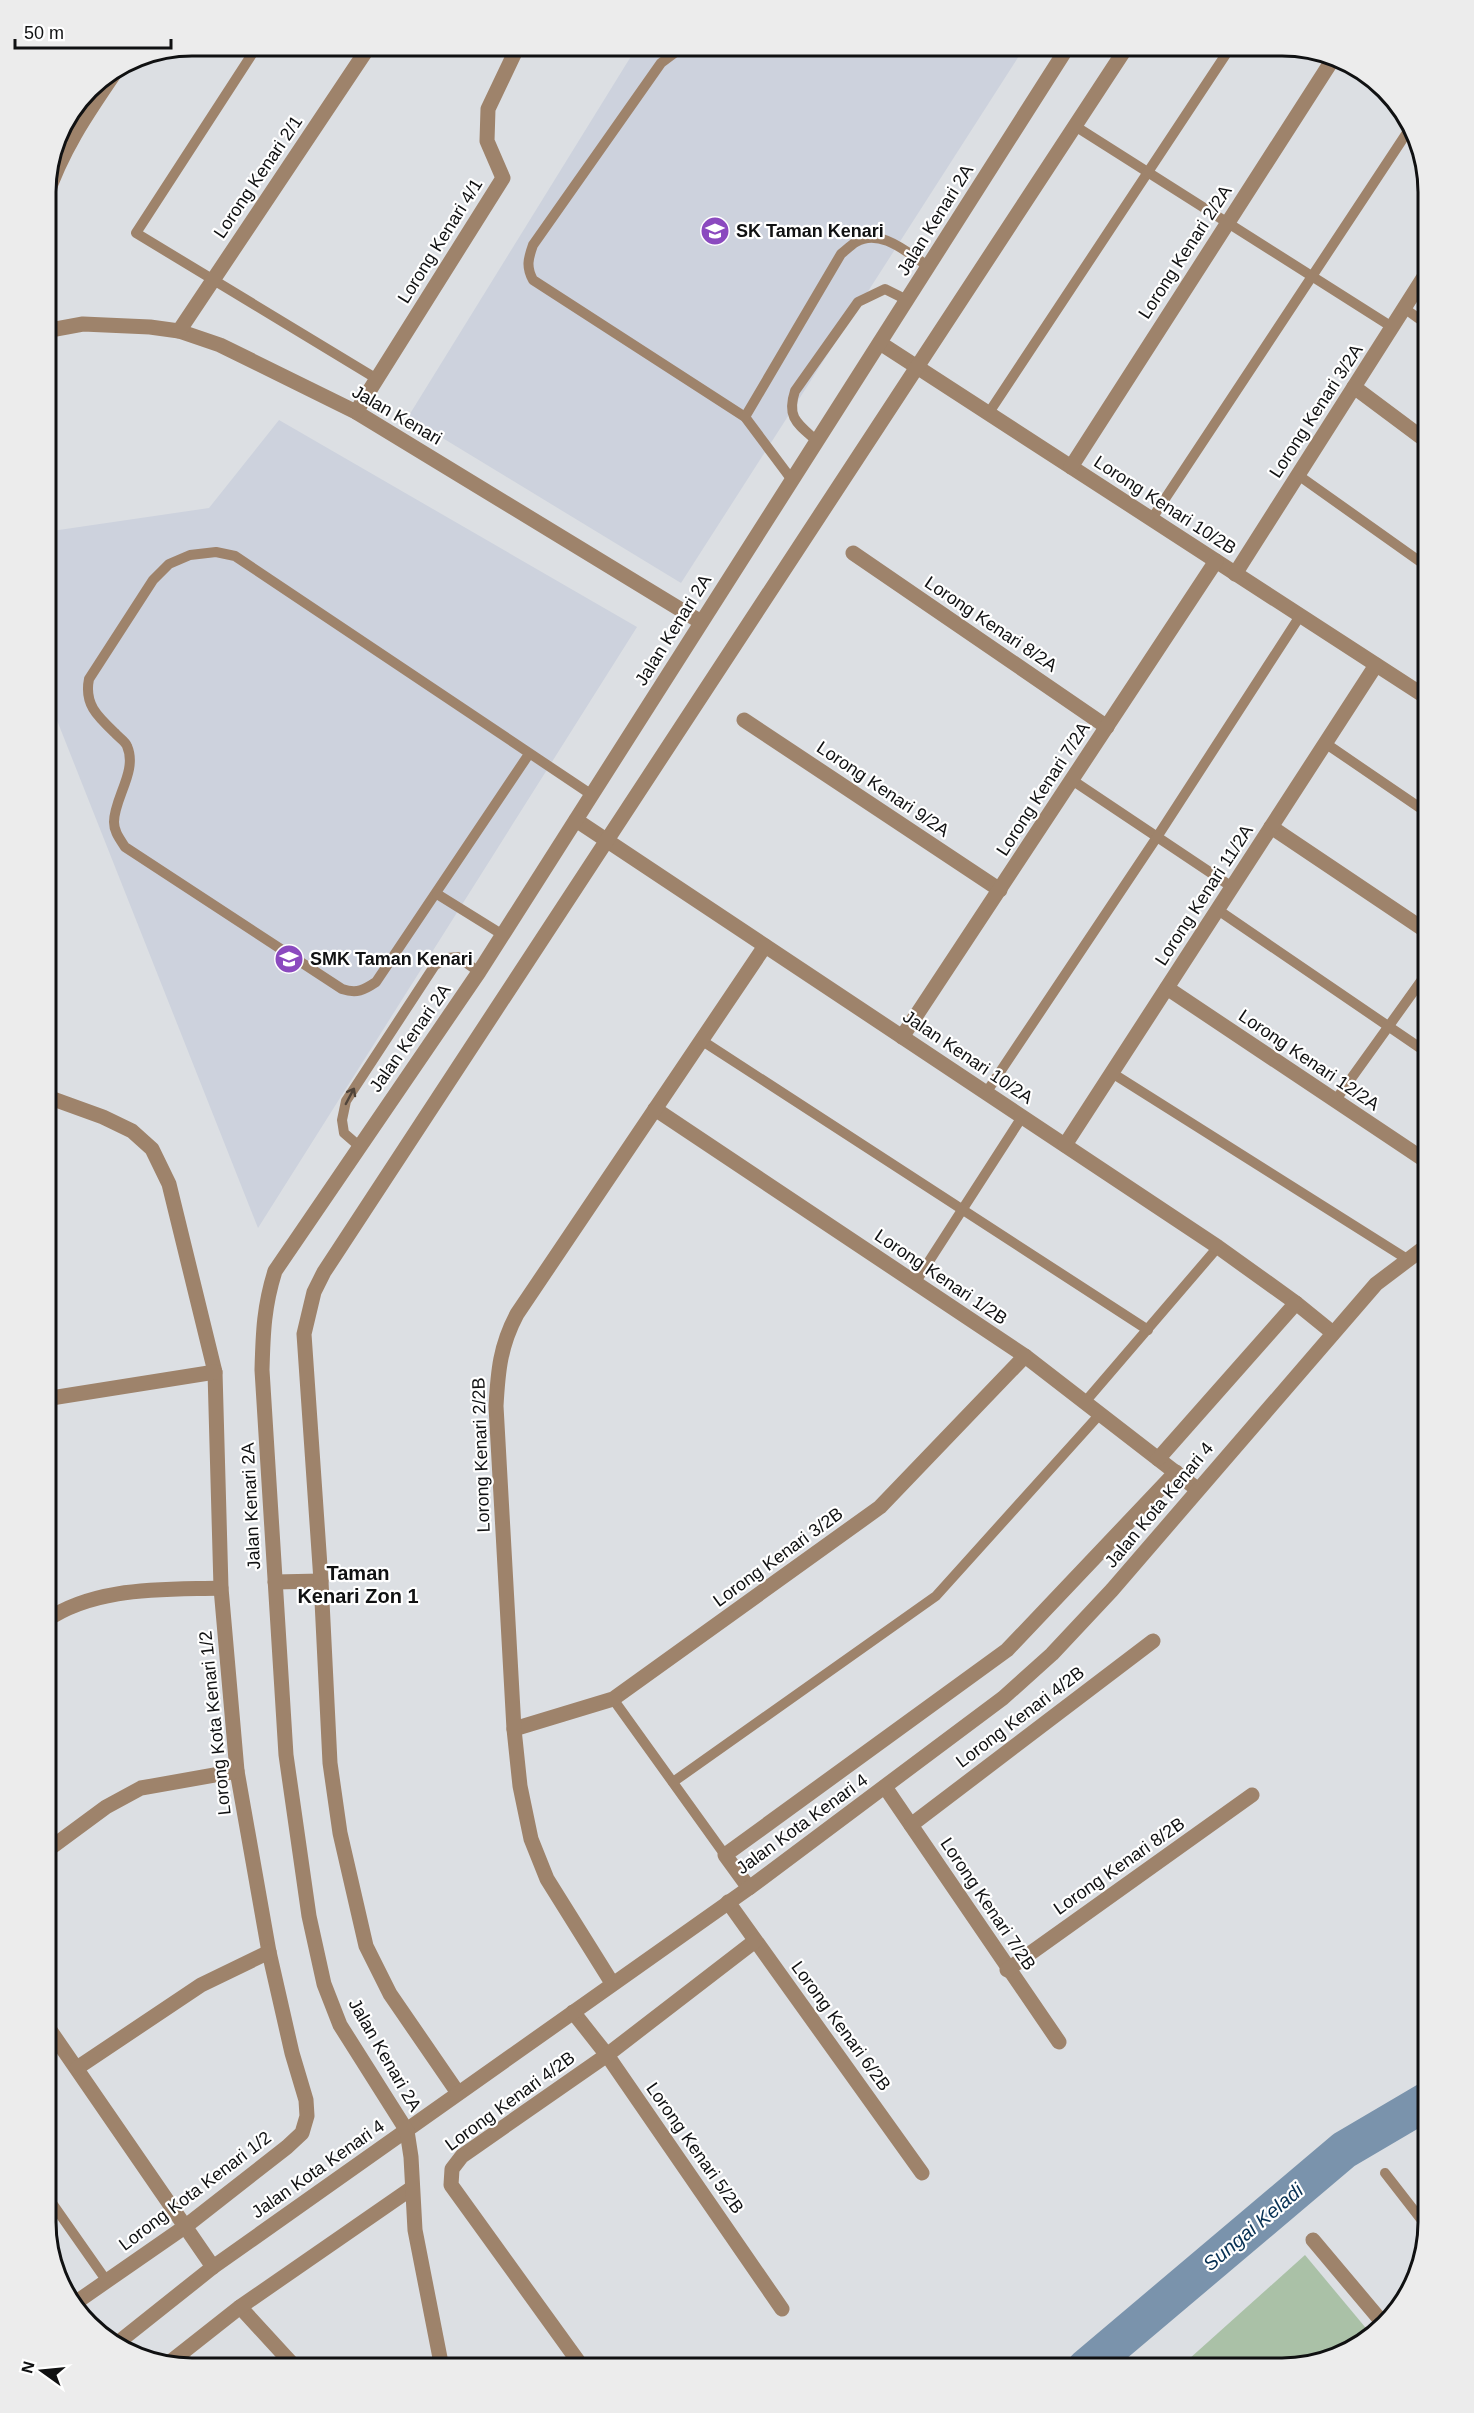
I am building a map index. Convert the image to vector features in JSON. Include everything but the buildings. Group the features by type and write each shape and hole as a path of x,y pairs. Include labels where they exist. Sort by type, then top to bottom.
{"street":[{"name":"Lorong Kenari 2/1","path":"179,331 363,56"},
{"name":"Lorong Kenari 4/1","path":"356,412 503,177 487,141 488,109 513,56"},
{"name":"Jalan Kenari 2A","path":"407,2131 340,2025 324,1984 309,1916 286,1755 262,1370 262,1332 266,1300 275,1271 503,935 1062,56"},
{"name":"Jalan Kenari 2A","path":"458,2093 390,1994 366,1946 340,1833 330,1762 321,1581 304,1334 314,1292 324,1272 1121,56"},
{"name":"Lorong Kenari 2/2A","path":"1071,467 1329,65"},
{"path":"59,162 68,143 106,87"},
{"name":"Lorong Kenari 3/2A","path":"1235,574 1418,286"},
{"name":"Jalan Kenari","path":"56,329 83,324 150,327 179,331 220,345 356,412 701,622"},
{"name":"Lorong Kenari 10/2B","path":"880,343 1418,692"},
{"path":"1354,387 1418,435"},
{"name":"Lorong Kenari 8/2A","path":"853,553 1107,727"},
{"name":"Lorong Kenari 7/2A","path":"902,1037 1216,561"},
{"name":"Lorong Kenari 11/2A","path":"1065,1146 1376,665"},
{"name":"Lorong Kenari 9/2A","path":"744,720 1000,890"},
{"name":"Jalan Kenari 10/2A","path":"576,820 1218,1247 1296,1303 1333,1333"},
{"path":"1271,827 1418,926"},
{"name":"Lorong Kenari 2/2B","path":"612,1983 547,1879 531,1839 520,1786 514,1729 496,1406 498,1365 507,1332 517,1314 765,946"},
{"name":"Lorong Kenari 12/2A","path":"1167,988 1418,1156"},
{"name":"Lorong Kota Kenari 1/2","path":"56,1100 132,1131 152,1149 170,1184 215,1372 221,1588 237,1771 269,1952 292,2053 306,2100 302,2133 287,2147 186,2226 80,2299"},
{"name":"Lorong Kenari 1/2B","path":"655,1109 1025,1356 1197,1489"},
{"name":"Jalan Kota Kenari 4","path":"123,2339 213,2267 749,1888 1003,1698 1052,1654 1112,1590 1376,1284 1418,1252"},
{"path":"1158,1459 1296,1303"},
{"name":"Lorong Kenari 3/2B","path":"514,1729 613,1699 880,1507 1025,1356"},
{"path":"56,1397 215,1372"},
{"path":"749,1888 725,1855 1007,1650 1176,1472"},
{"path":"275,1582 321,1581"},
{"path":"56,1614 100,1597 132,1591 221,1588"},
{"name":"Lorong Kenari 4/2B","path":"911,1825 1153,1641"},
{"path":"56,1844 106,1807 141,1788 237,1771"},
{"name":"Lorong Kenari 7/2B","path":"885,1787 1059,2042"},
{"name":"Lorong Kenari 8/2B","path":"1008,1970 1252,1795"},
{"name":"Lorong Kenari 6/2B","path":"728,1902 922,2173"},
{"name":"Lorong Kenari 4/2B","path":"575,2357 451,2185 450,2175 456,2162 462,2156 607,2055 755,1941"},
{"path":"77,2068 201,1985 269,1952"},
{"name":"Lorong Kenari 5/2B","path":"573,2012 607,2055 782,2309"},
{"path":"56,2038 213,2267"},
{"path":"407,2131 411,2157 415,2230 440,2357"},
{"path":"177,2356 240,2307 412,2188"},
{"path":"1313,2240 1378,2318"},
{"path":"240,2307 286,2357"}],"lane":[{"path":"251,56 136,233 376,379"},
{"path":"670,56 661,63 533,245 528,261 528,271 533,280 745,417 792,480"},
{"path":"988,414 1225,56"},
{"path":"1076,126 1392,327"},
{"path":"1151,520 1406,136"},
{"path":"745,417 841,254 857,241 872,237 885,240 928,266"},
{"path":"817,441 793,417 791,404 795,391 858,302 885,289 907,300"},
{"path":"1404,308 1418,318"},
{"path":"1298,475 1418,560"},
{"path":"529,754 376,982 363,991 352,992 342,989 125,847 116,832 114,821 127,778 129,757 127,745 98,716 86,694 89,679 147,590 169,564 190,555 216,552 235,556 592,795"},
{"path":"986,1093 1157,837 1300,616"},
{"path":"1325,743 1418,806"},
{"path":"1072,780 1232,887"},
{"path":"436,894 503,935"},
{"path":"1218,910 1418,1047"},
{"path":"359,1146 344,1133 342,1120 346,1101 435,965 448,958 458,957 479,972"},
{"path":"1335,1101 1418,986"},
{"path":"701,1040 1148,1330"},
{"path":"1112,1074 1407,1259"},
{"path":"915,1283 1022,1117"},
{"path":"1085,1402 1218,1247"},
{"path":"673,1782 936,1596 956,1577 1100,1414"},
{"path":"613,1699 725,1855"},
{"path":"1385,2173 1418,2215"},
{"path":"56,2209 106,2280"}],"shaded area":[{"name":"SK Taman Kenari","path":"631,56 1019,56 681,583 408,417"},
{"name":"SMK Taman Kenari","path":"279,420 637,627 258,1228 56,718 56,530 209,508"}],"green space":[{"path":"1305,2255 1366,2329 1358,2335 1326,2350 1300,2356 1190,2358"}],"waterway":[{"name":"Sungai Keladi","path":"1098,2358 1344,2150 1418,2106"}],"place":[{"name":"SK Taman Kenari","path":"715,231"},
{"name":"SMK Taman Kenari","path":"289,959"}],"district":[{"name":"Taman Kenari Zon 1","path":"358,1584"}]}
